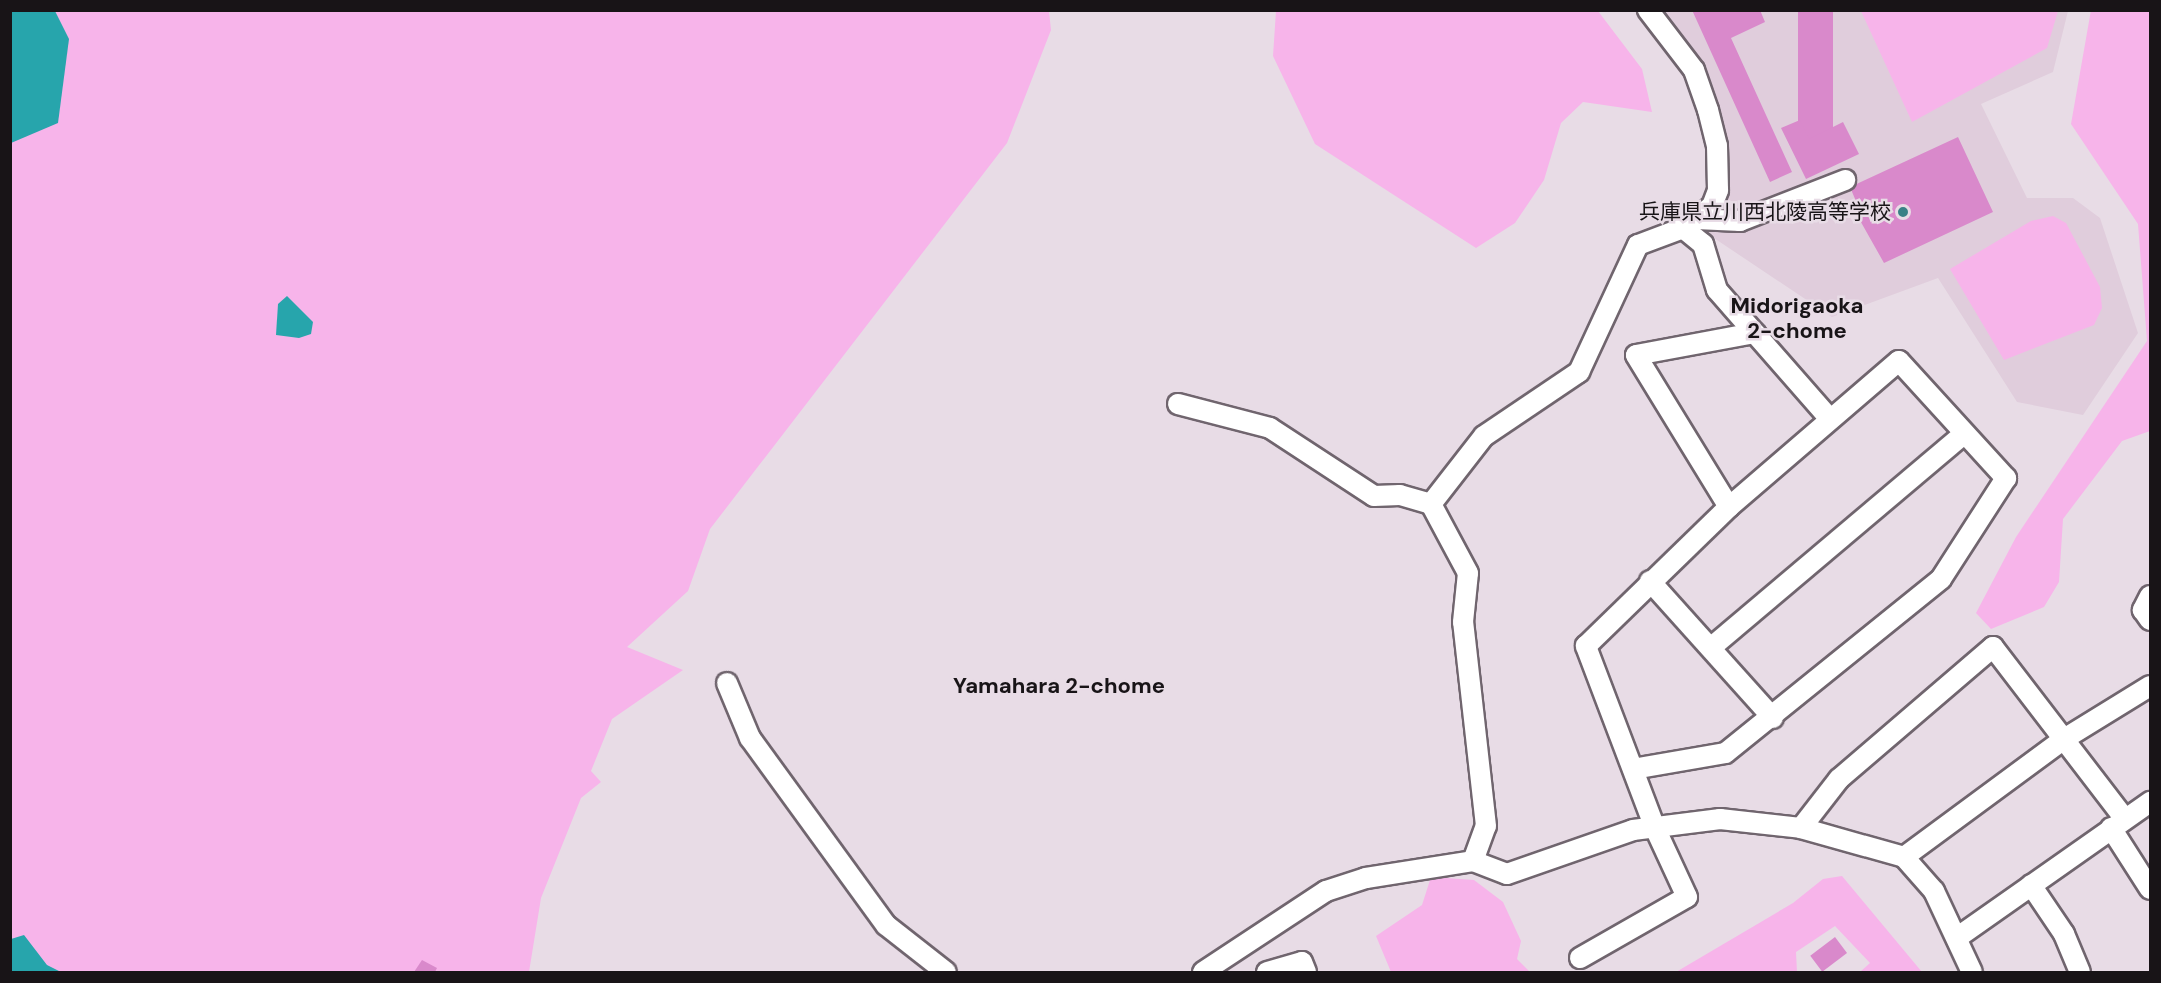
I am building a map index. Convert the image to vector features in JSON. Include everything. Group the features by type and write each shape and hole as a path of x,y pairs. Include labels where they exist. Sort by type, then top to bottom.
{"street":[{"path":"1431,504 1484,436 1579,372 1638,245 1689,223 1712,206 1718,190 1717,146 1694,70 1648,10"},
{"path":"1689,223 1740,221 1845,180"},
{"path":"1689,223 1702,244 1717,290 1829,418"},
{"path":"1729,507 1635,355 1755,333"},
{"path":"1581,958 1687,897 1655,828 1586,646 1650,581 1729,507 1829,418 1899,361 2006,478 1941,579 1773,718 1725,753 1633,769"},
{"path":"1178,404 1270,428 1374,496 1400,495 1431,504 1468,573 1463,622 1485,826 1473,861"},
{"path":"1713,646 1964,434"},
{"path":"1650,581 1713,646 1773,718"},
{"path":"2151,596 2143,610 2151,620"},
{"path":"1801,828 1839,779 1993,647 2064,739 2117,823 2151,889"},
{"path":"727,683 750,738 886,925 946,972"},
{"path":"1904,857 2064,739 2151,686"},
{"path":"1958,937 2117,823 2151,802"},
{"path":"1203,972 1326,891 1366,878 1473,861 1507,874 1633,830 1720,819 1801,828 1904,857 1934,891 1958,937 1972,972"},
{"path":"2031,885 2064,933 2080,972"},
{"path":"1267,972 1302,962 1306,972"}],"shaded area":[{"path":"2091,10 2150,11 2150,431 2122,441 2063,519 2059,582 2044,607 1991,629 1976,613 2016,537 2147,341 2138,224 2071,124"},
{"path":"10,11 1049,11 1051,30 1007,143 710,529 688,591 627,647 683,670 612,719 591,771 601,782 581,798 541,898 529,972 11,972"},
{"path":"1276,11 1598,11 1642,69 1652,112 1583,102 1561,123 1544,180 1515,223 1476,248 1315,144 1273,56"},
{"name":"兵庫県立川西北陵高等学校","path":"1653,11 2068,11 2053,72 1981,104 2027,198 2073,198 2100,218 2138,333 2083,415 2017,402 1938,278 1832,317 1699,228 1720,206 1704,75"},
{"path":"1861,11 2058,11 2047,48 1912,122"},
{"path":"2053,216 2066,223 2100,287 2102,308 2094,325 2004,360 1950,269 2031,221"},
{"path":"1842,876 1922,972 1860,972 1870,963 1835,926 1796,952 1797,972 1676,972 1793,903 1823,879"},
{"path":"1431,877 1474,880 1503,902 1521,941 1517,959 1529,971 1574,972 1391,972 1376,936 1422,905"}],"water":[{"path":"11,10 55,11 69,39 58,123 11,143"},
{"path":"287,296 313,322 311,334 299,338 276,335 278,304"},
{"path":"24,935 47,965 61,972 11,972 11,939"}],"building":[{"path":"1692,10 1760,10 1765,22 1731,38 1792,172 1770,182"},
{"path":"1798,10 1833,10 1833,159 1798,159"},
{"path":"1800,120 1809,139 1843,122 1859,154 1806,179 1781,128"},
{"path":"1958,137 1993,212 1884,263 1853,208 1858,206 1850,187"},
{"path":"1835,937 1847,953 1822,972 1810,956"},
{"path":"422,960 437,968 435,972 414,972"}],"place":[{"name":"兵庫県立川西北陵高等学校","path":"1903,212"}],"district":[{"name":"Midorigaoka 2-chome","path":"1797,318"},
{"name":"Yamahara 2-chome","path":"1059,686"}]}
